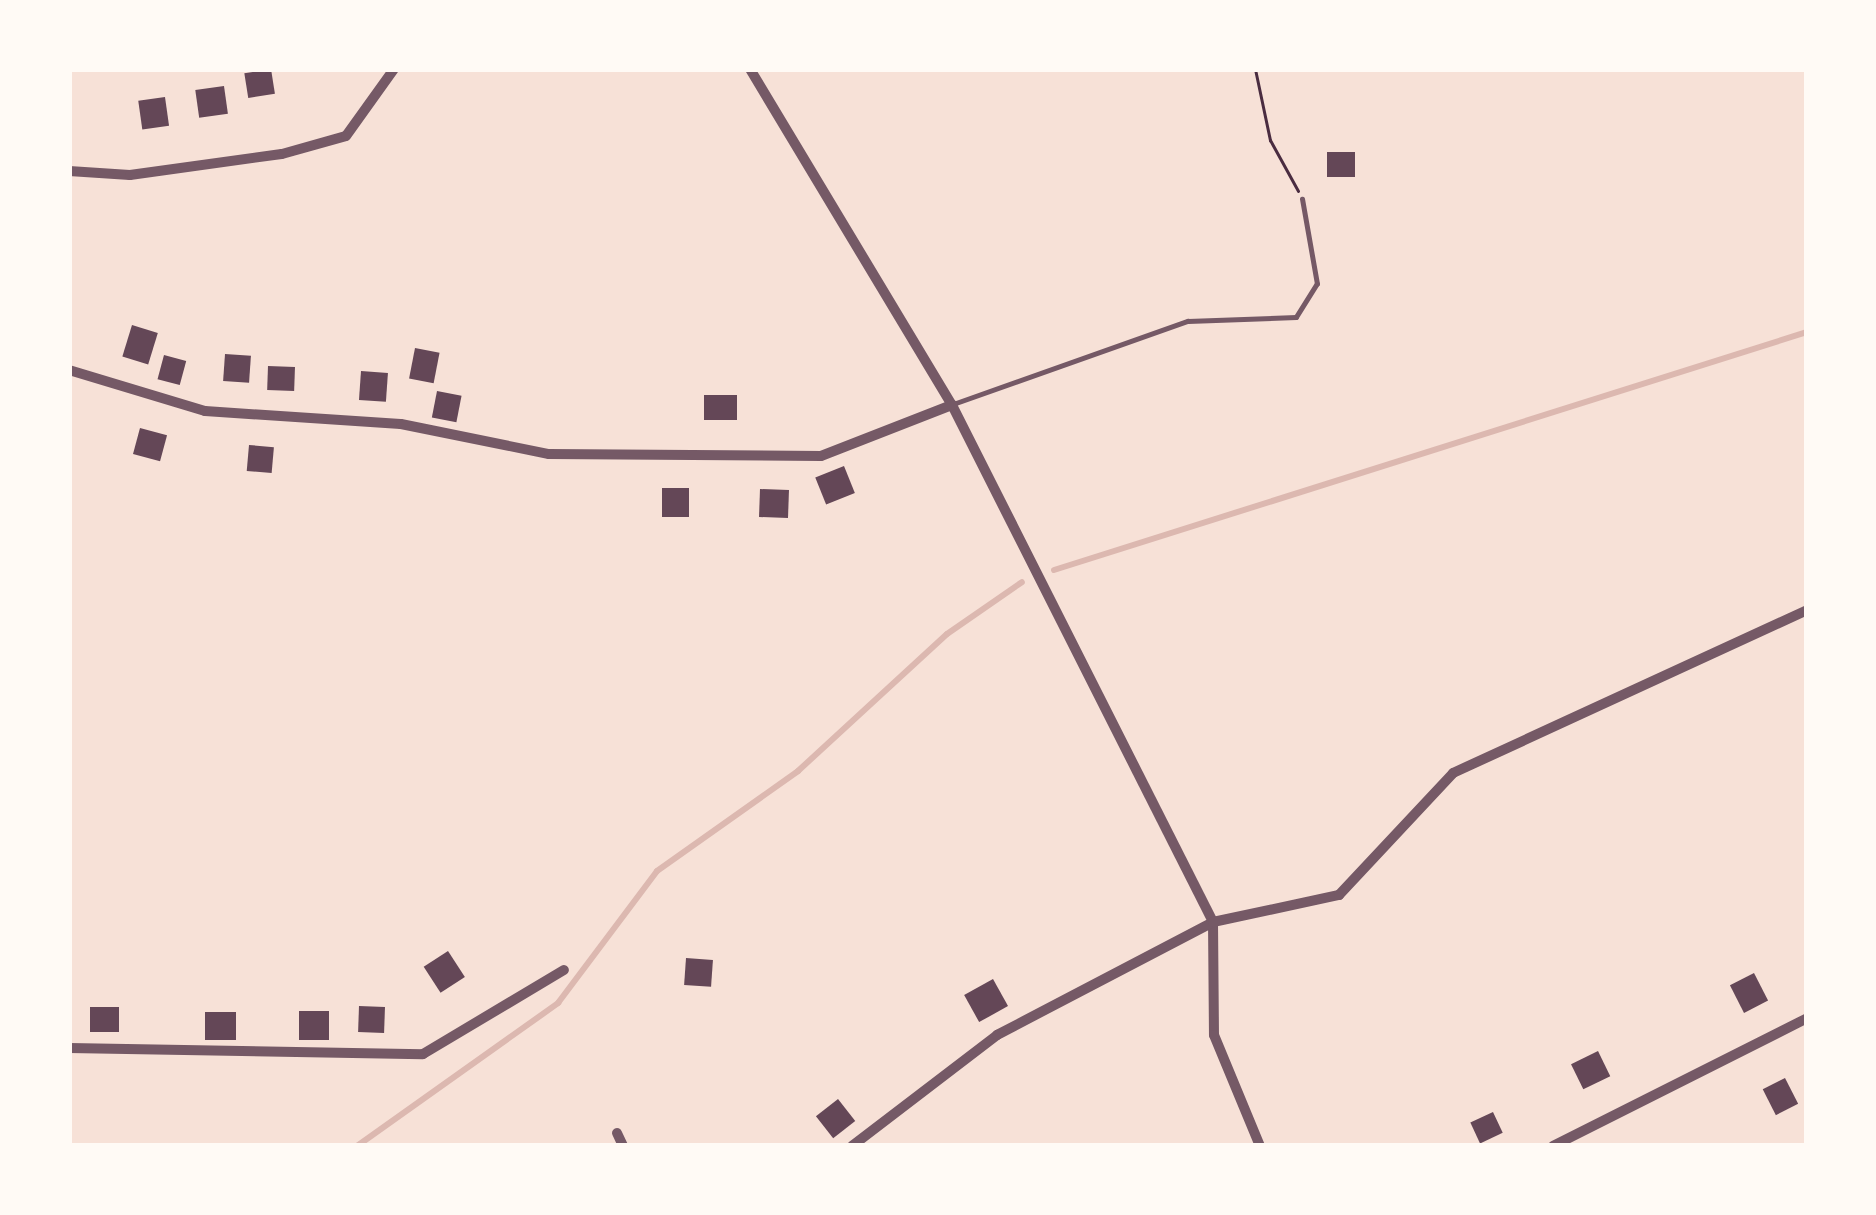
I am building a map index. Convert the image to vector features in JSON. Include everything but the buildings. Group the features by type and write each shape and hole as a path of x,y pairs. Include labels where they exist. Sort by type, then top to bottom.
{"street":[{"path":"69,171 130,175 282,154 346,136 394,69"},
{"path":"750,69 952,405 1214,922 1214,1035 1261,1146"},
{"path":"69,370 205,411 400,424 549,454 820,456 952,405"},
{"path":"852,1146 997,1035 1214,922 1339,896 1453,773 1807,610"},
{"path":"69,1048 423,1054 564,970"},
{"path":"1553,1146 1807,1018"},
{"path":"617,1133 623,1146"}],"lane":[{"path":"952,405 1188,321 1296,317 1317,284 1302,199"}],"path":[{"path":"1256,69 1270,140 1302,199"}],"waterway":[{"path":"1054,570 1807,332"},
{"path":"357,1146 558,1003 657,871 798,771 947,634 1022,582"}]}
